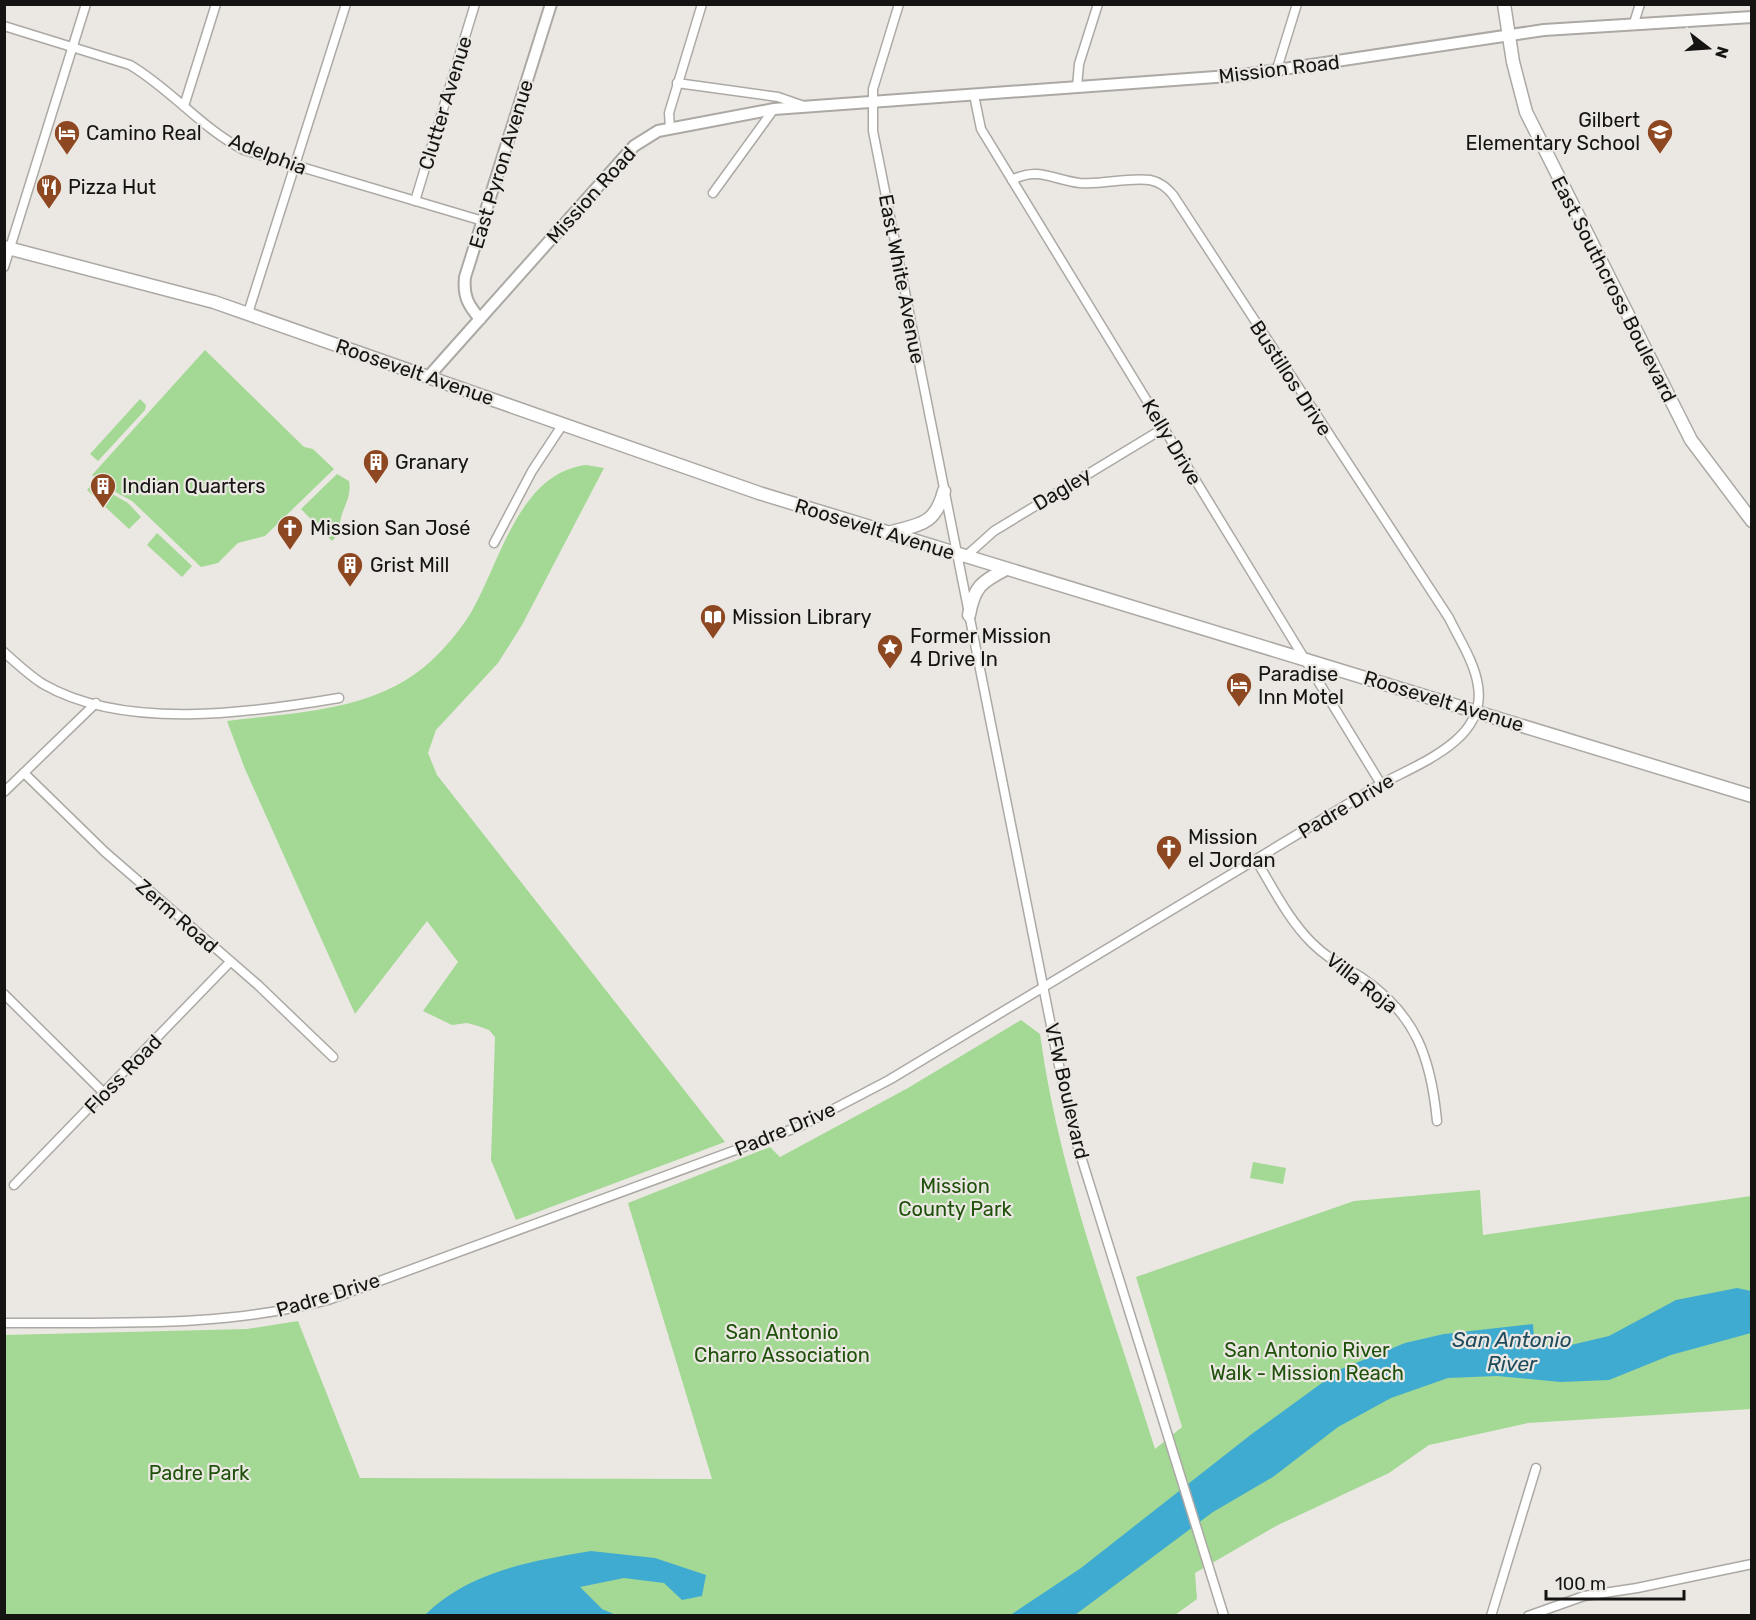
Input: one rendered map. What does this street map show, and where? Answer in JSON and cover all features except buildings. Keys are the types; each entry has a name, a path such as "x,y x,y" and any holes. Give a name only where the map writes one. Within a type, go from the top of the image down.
{"main road":[{"name":"East Southcross Boulevard","path":"1504,4 1526,112 1691,440 1752,521"},
{"name":"Roosevelt Avenue","path":"7,248 174,290 248,313 750,490 1752,796"},
{"path":"888,533 929,520 940,506 944,491"},
{"path":"969,615 975,591 989,578 1006,569"}],"street":[{"path":"4,267 7,248 86,4"},
{"path":"184,106 216,4"},
{"path":"248,313 346,4"},
{"name":"Clutter Avenue","path":"415,201 475,4"},
{"name":"East Pyron Avenue","path":"480,319 467,304 464,292 465,277 551,4"},
{"path":"670,128 669,113 702,4"},
{"name":"East White Avenue","path":"899,4 873,89 873,130 944,491 961,556"},
{"path":"1077,87 1079,64 1098,4"},
{"path":"1276,72 1297,4"},
{"path":"1634,23 1640,4"},
{"name":"Mission Road","path":"429,376 634,146 648,136 670,128 774,109 1276,72 1509,35 1634,23 1752,17"},
{"name":"Adelphia","path":"4,26 130,65 230,143 296,166 483,221"},
{"name":"Mission Road","path":"677,83 778,97 805,106"},
{"name":"Kelly Drive","path":"974,95 981,129 1381,784"},
{"path":"713,193 774,109"},
{"name":"Bustillos Drive","path":"1012,180 1024,174 1035,173 1079,183 1148,180 1166,187 1449,618 1478,684 1477,711"},
{"path":"494,543 532,471 563,424"},
{"name":"Dagley","path":"961,556 994,531 1164,428"},
{"name":"VFW Boulevard","path":"961,556 969,615 1072,1126 1224,1616"},
{"path":"4,652 44,684 96,703 190,715 229,713 339,698"},
{"path":"4,792 96,703"},
{"name":"Padre Drive","path":"4,1323 209,1320 282,1312 328,1299 801,1126 889,1080 1381,784 1452,744 1470,725 1477,711"},
{"name":"Zerm Road","path":"24,773 105,852 333,1057"},
{"name":"Villa Roja","path":"1256,860 1302,933 1333,963 1380,992 1404,1017 1431,1071 1437,1121"},
{"name":"Floss Road","path":"15,1185 230,962"},
{"path":"4,994 104,1093"},
{"path":"1491,1616 1536,1468"},
{"path":"1528,1616 1584,1596 1637,1588 1752,1564"}],"green space":[{"path":"205,350 304,447 313,449 334,469 265,536 238,543 218,563 201,567 132,501 108,488 92,475"},
{"path":"140,399 146,405 145,410 98,461 90,454"},
{"path":"586,465 604,468 522,625 498,663 436,730 428,753 437,775 725,1142 516,1220 491,1160 495,1037 489,1030 478,1026 467,1023 452,1025 423,1011 458,962 427,921 355,1014 245,769 227,721 298,713 346,704 391,688 421,670 438,654 468,618 515,521 529,501 544,484 563,471"},
{"path":"337,474 349,481 350,488 341,519 340,532 332,541 301,509"},
{"path":"93,483 128,503 141,517 129,529 87,490"},
{"path":"157,533 192,566 182,577 147,545"},
{"path":"1021,1020 1040,1034 1060,1140 1074,1192 1155,1449 1182,1427 1136,1277 1354,1201 1480,1190 1483,1235 1751,1196 1751,1409 1528,1423 1429,1445 1389,1473 1276,1526 1195,1573 1197,1599 1175,1615 5,1615 4,1335 247,1329 298,1321 360,1478 712,1479 628,1203 770,1147 780,1157 908,1088"},
{"path":"1253,1162 1286,1168 1283,1184 1250,1178"}],"water":[{"name":"San Antonio River","path":"1737,1288 1751,1291 1751,1333 1671,1355 1609,1380 1561,1382 1497,1376 1448,1378 1391,1398 1338,1427 1273,1477 1213,1512 1075,1615 1009,1616 1081,1568 1253,1433 1341,1369 1405,1343 1444,1334 1533,1324 1534,1339 1554,1349 1609,1336 1676,1300"},
{"path":"591,1551 655,1558 706,1575 702,1596 682,1600 664,1583 624,1578 580,1587 602,1609 616,1615 425,1615 442,1600 481,1578 524,1564"}],"place":[{"name":"Gilbert Elementary School","path":"1660,155"},
{"name":"Camino Real","path":"67,156"},
{"name":"Pizza Hut","path":"49,210"},
{"name":"Granary","path":"376,485"},
{"name":"Indian Quarters","path":"103,509"},
{"name":"Mission San José","path":"290,551"},
{"name":"Grist Mill","path":"350,588"},
{"name":"Mission Library","path":"713,640"},
{"name":"Former Mission 4 Drive In","path":"890,670"},
{"name":"Paradise Inn Motel","path":"1239,708"},
{"name":"Mission el Jordan","path":"1169,871"}],"park label":[{"name":"Mission County Park","path":"955,1198"},
{"name":"San Antonio Charro Association","path":"782,1344"},
{"name":"San Antonio River Walk - Mission Reach","path":"1307,1362"},
{"name":"Padre Park","path":"199,1473"}]}
